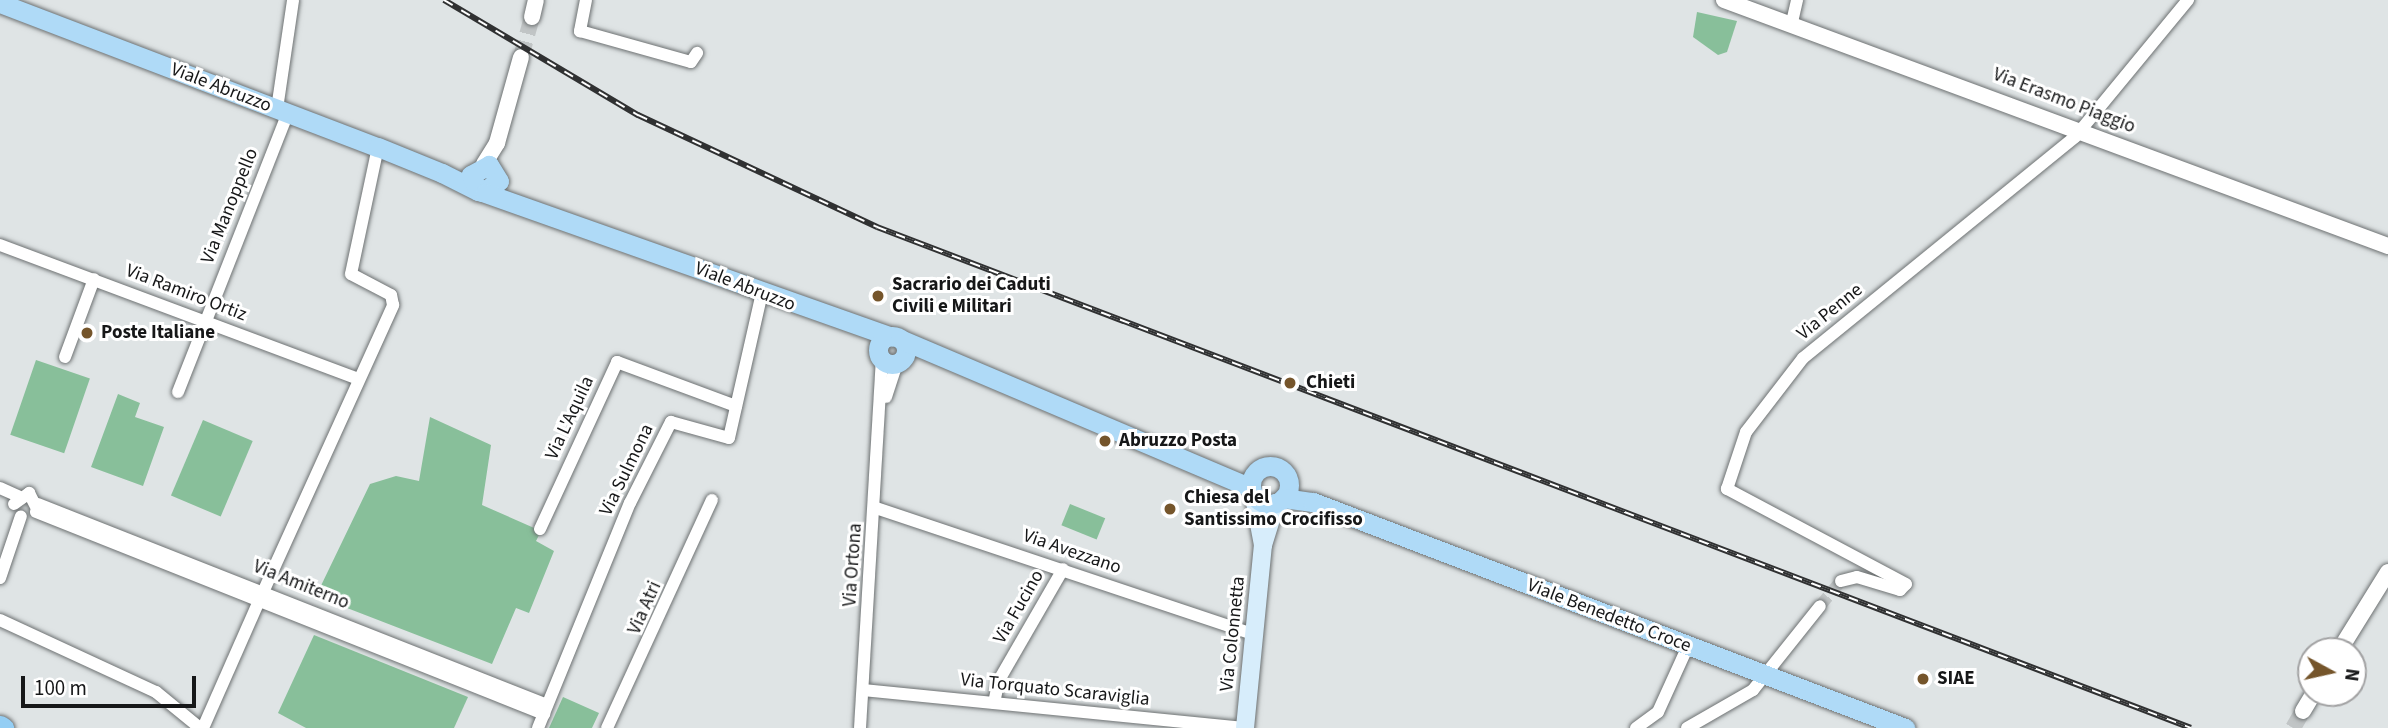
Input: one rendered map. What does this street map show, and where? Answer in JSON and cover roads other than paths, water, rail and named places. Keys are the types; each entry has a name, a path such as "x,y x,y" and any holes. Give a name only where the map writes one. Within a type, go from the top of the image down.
{"main road":[{"name":"Viale Abruzzo","path":"0,4 442,173 486,178 517,200 855,329 892,350 931,357 1255,482"},
{"path":"1255,482 1276,468 1284,491 1263,545"},
{"path":"1255,482 1284,491"},
{"path":"1255,482 1263,545"},
{"name":"Viale Benedetto Croce","path":"1284,491 1905,728"},
{"name":"Via Colonnetta","path":"1244,728 1263,545"}],"street":[{"name":"Via Manoppello","path":"178,392 283,111 293,0"},
{"path":"531,17 536,0"},
{"path":"586,0 579,31 691,62 697,53"},
{"name":"Via Erasmo Piaggio","path":"1724,0 1792,22 2081,129 2388,246"},
{"path":"1792,22 1797,0"},
{"name":"Via Penne","path":"1841,581 1857,577 1900,590 1906,584 1727,489 1728,472 1775,387 1803,358 1954,242 2081,129 2188,0"},
{"path":"486,178 521,57"},
{"path":"0,620 156,692 202,728 393,304 391,295 351,274 378,147"},
{"name":"Via Ramiro Ortiz","path":"0,245 359,379"},
{"path":"65,357 94,279"},
{"name":"Via Sulmona","path":"538,728 671,422 729,438 762,293"},
{"name":"Via Ortona","path":"860,728 883,404 892,350"},
{"name":"Via L'Aquila","path":"540,529 617,362 736,406"},
{"path":"0,488 16,500 21,516 0,579"},
{"name":"Via Amiterno","path":"16,500 32,494 37,508 262,595 545,710"},
{"path":"0,499 16,500"},
{"name":"Via Atri","path":"607,728 712,500"},
{"path":"21,516 37,508"},
{"name":"Via Avezzano","path":"876,508 1255,635"},
{"name":"Via Fucino","path":"994,703 999,680 1063,569"},
{"path":"2348,637 2388,572"},
{"path":"1688,728 1746,696 1820,606"},
{"path":"1636,728 1658,712 1688,646"},
{"name":"Via Torquato Scaraviglia","path":"863,690 1244,728"},
{"path":"2303,711 2305,707"}],"tunnel":[{"path":"521,57 532,17"},
{"path":"1820,606 1841,581"},
{"path":"2293,728 2303,711"}],"railway":[{"path":"444,0 638,115 877,227 2191,728"}],"place":[{"name":"Sacrario dei Caduti Civili e Militari","path":"878,296"},
{"name":"Poste Italiane","path":"87,333"},
{"name":"Chieti","path":"1290,383"},
{"name":"Abruzzo Posta","path":"1105,441"},
{"name":"Chiesa del Santissimo Crocifisso","path":"1170,509"},
{"name":"SIAE","path":"1923,679"}]}
